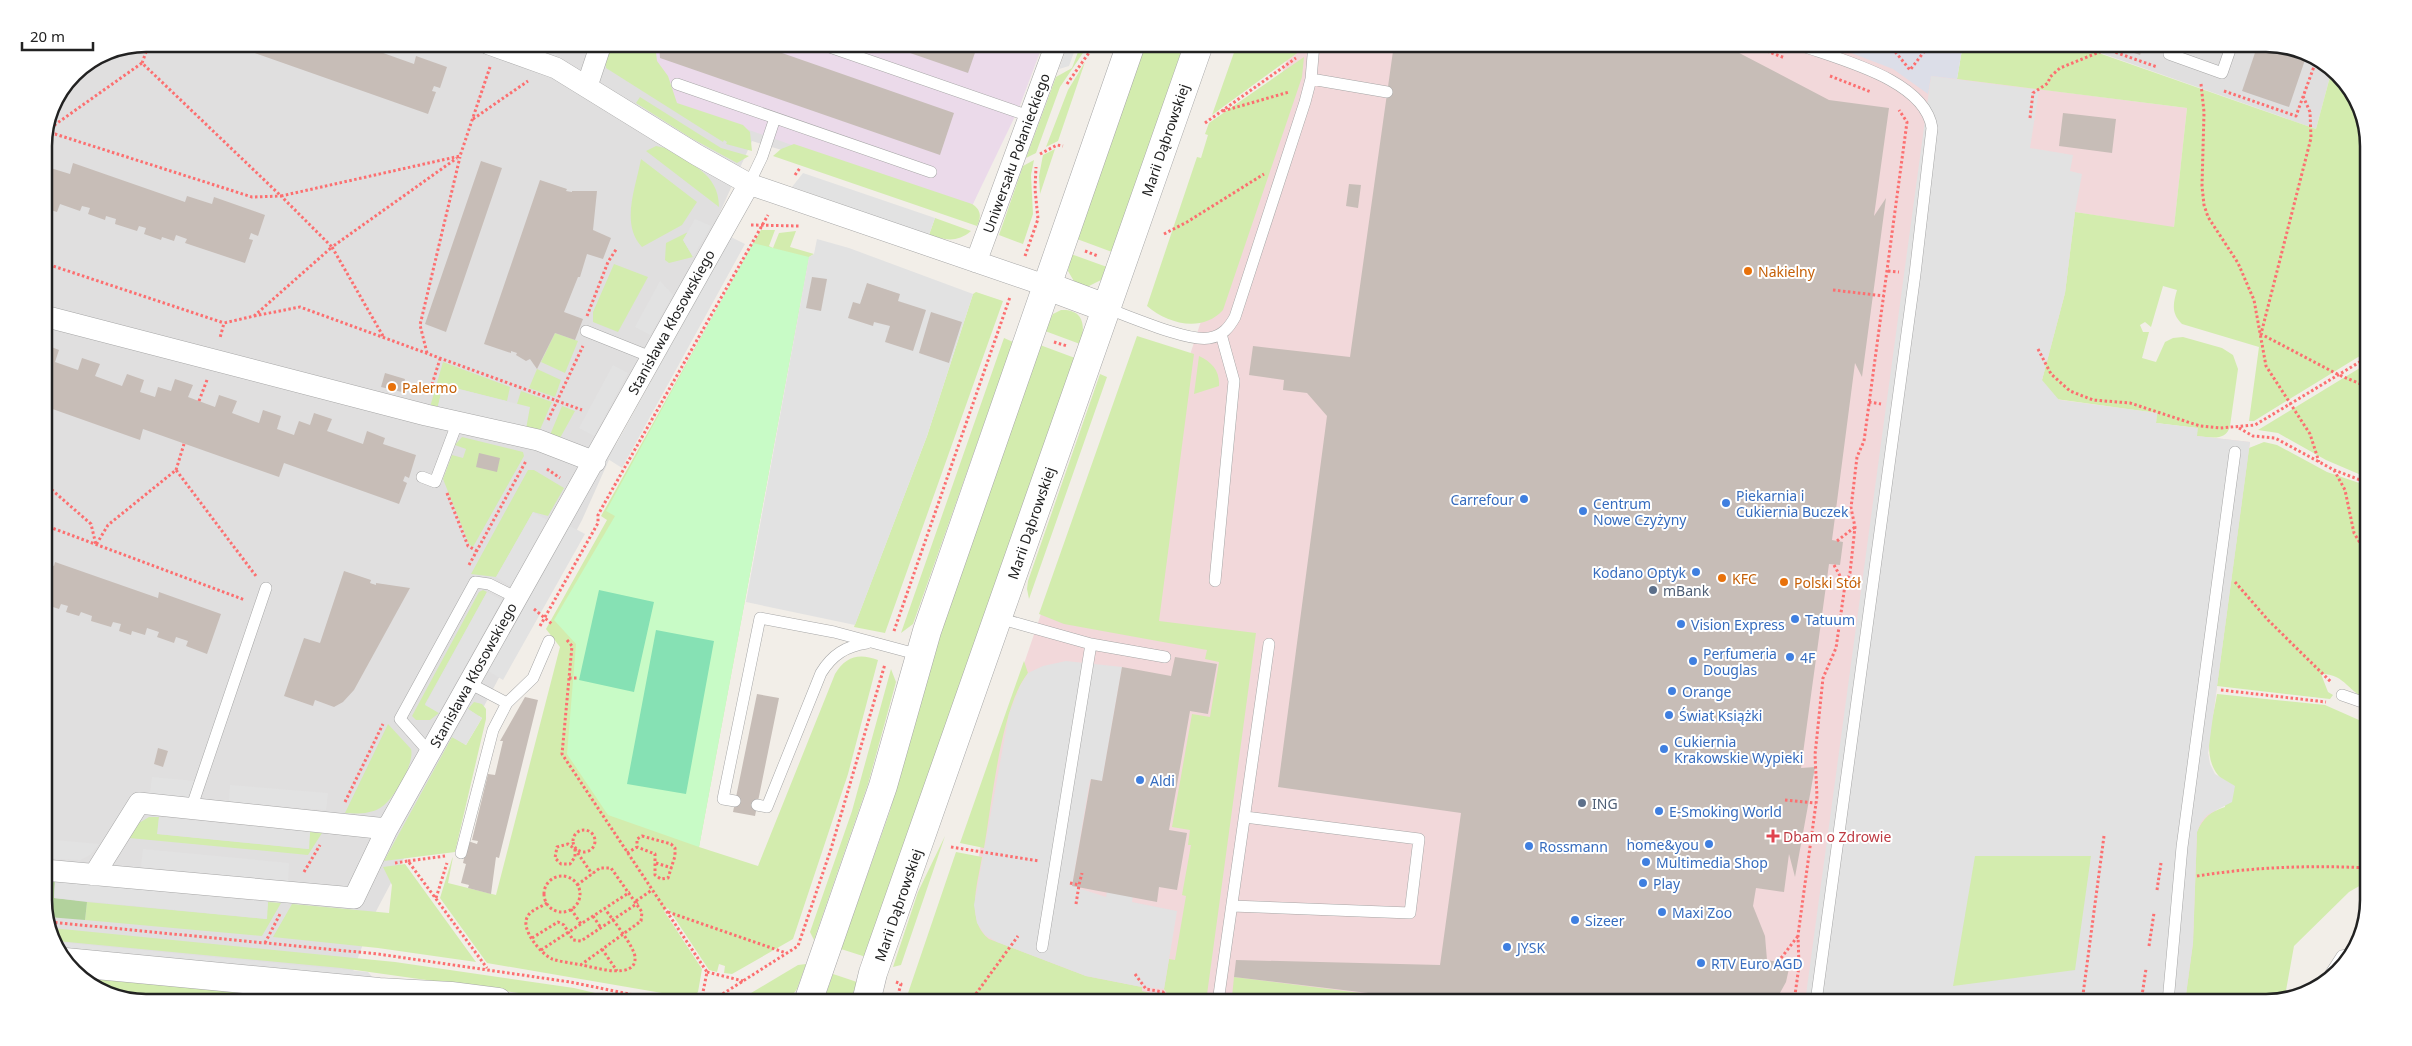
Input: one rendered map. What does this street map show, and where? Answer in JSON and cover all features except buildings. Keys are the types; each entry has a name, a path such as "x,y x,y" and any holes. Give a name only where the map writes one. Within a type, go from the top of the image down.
{"street":[{"path":"587,86 598,53"},
{"name":"Uniwersału Połanieckiego","path":"976,262 1053,53"},
{"path":"811,994 883,786 920,655 1127,53"},
{"name":"Marii Dąbrowskiej","path":"868,994 877,964 1196,53"},
{"path":"490,54 556,68 697,155 749,184 1106,308"},
{"name":"Stanisława Kłosowskiego","path":"53,871 354,898 387,829 749,184"},
{"path":"53,318 426,415 538,440 594,462"},
{"path":"94,875 139,804 387,829"},
{"path":"78,963 415,994"}],"lane":[{"path":"1106,308 1195,338 1208,338 1221,334 1230,326 1235,317 1286,161 1310,82 1313,52"},
{"path":"1817,994 1915,274 1932,128 1929,115 1924,106 1901,86 1819,52"},
{"path":"2170,52 2169,54 2222,74 2229,52"},
{"path":"846,53 1029,116"},
{"path":"1310,82 1387,92"},
{"path":"676,84 932,172"},
{"path":"749,184 762,156 775,118"},
{"path":"586,331 651,357"},
{"path":"1215,581 1234,381 1221,334"},
{"path":"422,477 435,482 458,422"},
{"path":"2169,994 2180,879 2235,452"},
{"path":"430,753 400,719 475,582 489,584 517,598"},
{"path":"191,809 266,588"},
{"path":"735,801 723,799 760,618 834,632 920,655"},
{"path":"998,618 1091,644 1165,657"},
{"path":"461,853 493,730 507,703 533,678 549,641"},
{"path":"757,805 767,807 820,672 844,648 868,642"},
{"path":"1042,947 1091,644"},
{"path":"1219,994 1269,644"},
{"path":"469,683 507,703"},
{"path":"2342,696 2360,701"},
{"path":"1232,906 1410,913 1419,839 1245,816"}],"path":[{"path":"1205,123 1303,52"},
{"path":"1896,52 1910,70 1924,52"},
{"path":"2030,118 2033,93 2048,83 2050,77 2060,68 2100,52"},
{"path":"55,124 142,63 146,53"},
{"path":"1064,89 1089,53"},
{"path":"427,353 420,325 460,156 473,119 490,54"},
{"path":"142,63 332,247 384,337"},
{"path":"473,119 531,78"},
{"path":"1220,112 1310,82"},
{"path":"2201,82 2204,112 2202,186 2204,205 2208,217 2245,277 2254,300 2266,366 2310,434 2319,462"},
{"path":"2261,334 2310,138 2310,112 2303,96"},
{"path":"1795,994 1799,966 1798,935 1816,803 1815,755 1823,678 1836,648 1845,585 1850,573 1855,527 1851,508 1857,457 1864,441 1907,122 1898,108"},
{"path":"53,134 252,197 280,196 460,156"},
{"path":"1044,152 1057,145 1063,146"},
{"path":"1022,264 1038,219 1036,176 1041,148"},
{"path":"254,316 332,247 460,156"},
{"path":"1164,234 1187,222 1286,161"},
{"path":"536,633 598,524 598,515 604,504 760,225 770,212"},
{"path":"745,224 804,226"},
{"path":"1082,250 1100,257"},
{"path":"53,266 224,323 300,307 582,410"},
{"path":"894,634 1012,290"},
{"path":"1833,290 1884,296"},
{"path":"199,401 214,360 224,323"},
{"path":"2261,334 2339,375 2359,383"},
{"path":"1050,340 1068,347"},
{"path":"2038,349 2051,374 2070,391 2093,400 2130,403 2200,426 2238,428 2255,425 2359,362"},
{"path":"426,415 426,406 440,359"},
{"path":"2238,428 2253,436 2275,438 2334,470 2359,480"},
{"path":"96,545 108,525 176,470 184,444"},
{"path":"176,470 266,588"},
{"path":"2334,470 2345,490 2354,533 2360,542"},
{"path":"53,491 91,524 96,545"},
{"path":"1837,541 1855,527"},
{"path":"53,528 260,605"},
{"path":"468,546 477,551"},
{"path":"1834,565 1845,585"},
{"path":"2220,565 2268,620 2322,671 2342,696"},
{"path":"517,598 546,617 559,631"},
{"path":"566,638 572,646 562,754 707,972 743,981"},
{"path":"723,994 798,946 854,772 885,663"},
{"path":"569,678 577,678"},
{"path":"2217,690 2328,702"},
{"path":"1785,800 1816,803"},
{"path":"576,848 574,839 576,834 581,831 590,832 594,838 593,846 586,851 576,848 568,844 562,844 555,849 555,858 561,864 570,864 575,857 576,848"},
{"path":"627,853 637,847 653,852 656,856 654,873 661,879 669,876 676,851 671,844 642,836 636,841 637,847"},
{"path":"2083,994 2104,836"},
{"path":"302,875 323,840"},
{"path":"951,846 1072,866 1069,883 1079,884"},
{"path":"576,848 592,874"},
{"path":"392,863 450,855 436,898"},
{"path":"2157,890 2162,856"},
{"path":"408,861 487,968"},
{"path":"656,863 672,868"},
{"path":"2180,879 2254,868 2322,866 2360,868"},
{"path":"577,884 603,867 611,868 630,892 642,912 641,921 581,964"},
{"path":"1076,904 1082,873"},
{"path":"568,877 577,884 578,900 571,909 566,911 555,910 547,904 545,887 552,879 568,877"},
{"path":"532,938 556,922 561,922 573,940 581,941 652,890"},
{"path":"541,950 630,892"},
{"path":"547,904 527,917 525,925 541,950 552,958 618,972 632,966 635,958 605,909"},
{"path":"571,909 581,924"},
{"path":"265,943 282,911"},
{"path":"667,912 786,953"},
{"path":"2149,946 2154,913"},
{"path":"593,916 601,928"},
{"path":"55,923 378,954 487,968 625,994"},
{"path":"1778,962 1798,935"},
{"path":"976,994 1018,936"},
{"path":"602,949 618,972"},
{"path":"2142,994 2146,969"},
{"path":"703,994 707,972"},
{"path":"1135,974 1146,988 1164,994"},
{"path":"898,994 901,984"}],"shaded area":[{"path":"1289,52 1863,52 1921,74 2187,108 2174,228 2075,212 2065,293 2042,380 2059,400 2157,413 2156,423 2197,436 2250,442 2208,753 2216,810 2186,994 1144,994 1087,982 985,942 966,924 1004,722 1042,611 1186,367"},
{"path":"1849,52 1962,52 1957,79 1931,76 1928,94 1893,69"},
{"path":"2098,52 2265,52 2290,56 2312,65 2330,78 2316,129"},
{"path":"140,53 1039,53 971,208 752,141 582,520 372,919 345,994 147,994 128,992 116,989 89,974 68,952 57,930 53,906 53,134 62,105 72,89 94,68 128,54"},
{"path":"547,53 557,53 556,56"},
{"path":"647,53 1040,53 1019,108 971,208 675,104"},
{"path":"1065,53 1074,53 1069,66 1059,69"},
{"path":"1931,76 2039,90 2030,148 2073,155 2070,171 2082,174 2075,212 2065,293 2042,380 2059,400 2157,413 2156,423 2198,428 2197,436 2250,442 2208,753 2210,764 2215,774 2235,786 2232,802 2207,815 2201,822 2197,832 2193,943 2186,994 1806,994","holes":["1975,856 2091,856 2075,970 1953,986"]},
{"path":"803,173 935,218 929,235 792,187"},
{"path":"695,219 711,226 693,257 683,240"},
{"path":"731,237 745,244 622,468 608,459"},
{"path":"817,239 849,248 973,294 927,436 855,625 746,602 809,257 814,254"},
{"path":"660,281 673,295 650,335 635,327"},
{"path":"613,365 628,373 594,436 579,428"},
{"path":"443,385 530,407 526,429 434,409 438,406"},
{"path":"533,512 547,520 511,586 496,577"},
{"path":"570,526 585,534 503,680 488,671"},
{"path":"487,592 502,600 439,713 425,705"},
{"path":"1066,661 1122,667 1102,781 1090,780 1072,886 1106,897 1109,882 1134,886 1132,902 1177,911 1164,989 1142,987 1086,976 997,942 985,935 977,923 974,905 1009,714 1020,686 1028,673 1043,666"},
{"path":"468,709 482,718 466,745 452,737"},
{"path":"152,777 195,781 188,798 150,794"},
{"path":"230,785 328,793 326,810 229,802"},
{"path":"159,817 310,832 309,849 157,834"},
{"path":"53,840 99,844 90,855 80,860 53,858"},
{"path":"143,849 289,863 288,881 141,867"},
{"path":"55,881 268,902 267,919 54,898"},
{"path":"63,943 368,972 380,986 72,957"}],"green space":[{"path":"1234,52 1298,52 1212,115"},
{"path":"1962,52 2096,52 2316,129 2330,78 2344,94 2355,116 2358,128 2359,356 2254,421 2249,421 2259,347 2182,324 2176,316 2174,308 2177,290 2163,286 2151,327 2145,322 2140,325 2143,332 2149,332 2142,358 2156,362 2165,342 2173,338 2183,337 2222,348 2233,355 2238,369 2230,426 2228,431 2221,436 2197,436 2197,428 2156,423 2157,413 1917,380 2042,380 2065,293 2075,212 2174,227 2187,108 1957,79"},
{"path":"608,53 656,53 657,61 668,76 677,103 743,125 750,132 752,151 726,144 727,142 724,140 723,142 606,68 605,60"},
{"path":"1078,53 1083,53 1060,87 1036,153 1026,158 1056,77 1072,68"},
{"path":"1142,53 1181,53 1112,252 1077,239"},
{"path":"1304,57 1302,77 1223,310 1205,322 1195,324 1175,321 1155,312 1147,306 1197,157 1201,158 1208,135 1205,134 1209,123"},
{"path":"1085,62 1058,141 1046,147 1068,90"},
{"path":"640,97 721,148 749,156 737,163 691,138 636,103"},
{"path":"794,144 972,204 979,211 980,217 977,226 773,156 781,149"},
{"path":"656,146 665,148 684,159 709,178 718,195 719,207 646,151"},
{"path":"1055,149 1040,194 1039,176 1043,155"},
{"path":"641,159 697,202 682,225 642,247 635,238 631,216 633,193"},
{"path":"1034,160 1031,175 1033,214 1023,244 999,235 1023,166"},
{"path":"935,218 971,231 956,239 929,235"},
{"path":"761,230 775,230 769,246 773,248 779,233 796,231 790,247 814,254 809,257 699,847 758,866 835,674 844,663 854,658 865,657 878,660 848,774 793,939 732,974 724,973 725,966 719,964 717,972 709,970 668,908 664,911 702,969 698,992 696,994 668,994 487,963 440,898 453,857 448,883 496,895 560,647 546,629 607,520 601,516"},
{"path":"688,232 683,240 693,257 669,263 665,260 666,243"},
{"path":"753,243 809,257 699,847 608,815 567,754 576,644 554,620 615,516 606,511"},
{"path":"1071,254 1107,267 1101,280 1087,287 1075,283 1068,271"},
{"path":"614,264 648,277 618,332 593,322 593,312"},
{"path":"976,292 1003,301 885,633 854,627 927,436 973,294"},
{"path":"1061,310 1075,312 1079,316 1083,325 1080,344 1045,331 1053,314"},
{"path":"555,333 578,341 565,373 541,362"},
{"path":"1137,336 1194,354 1159,621 1256,633 1207,994 1167,994 1164,989 1169,959 1175,960 1186,896 1182,895 1191,845 1188,845 1190,830 1172,827 1192,714 1210,717 1219,662 1205,659 1207,650 1064,624 1039,614"},
{"path":"1004,338 1013,342 913,624 901,633"},
{"path":"1040,345 1075,358 866,957 841,949 890,811 924,684 944,621"},
{"path":"1199,356 1208,361 1217,371 1219,386 1194,394"},
{"path":"443,362 510,387 507,401 443,385 438,406 434,409 430,407"},
{"path":"2359,368 2359,474 2326,460 2278,433 2258,430"},
{"path":"537,369 561,380 555,397 529,388"},
{"path":"1100,374 1107,377 1029,599 1028,581"},
{"path":"521,391 552,402 539,432 526,429 517,404"},
{"path":"562,406 575,411 560,438 550,435"},
{"path":"462,437 523,452 524,456 473,547 469,544 443,479 452,455 463,458 466,449 455,445"},
{"path":"2264,442 2277,445 2327,472 2359,483 2360,695 2336,677 2321,674 2328,692 2333,695 2330,699 2217,686 2249,448"},
{"path":"528,470 534,470 564,488 548,516 533,512 496,577 471,574"},
{"path":"483,590 487,592 425,704 439,713 430,720 416,720 412,716 479,592"},
{"path":"599,590 654,602 634,692 579,680"},
{"path":"656,630 714,641 686,794 627,784"},
{"path":"1024,661 1028,673 1019,688 1004,731 984,848 960,843"},
{"path":"891,669 896,682 868,784 814,940 810,932 852,811"},
{"path":"2217,694 2325,705 2360,720 2360,886 2349,892 2294,946 2286,992 2265,994 2186,994 2193,943 2197,832 2208,816 2225,807 2224,781 2216,772 2209,752"},
{"path":"474,702 482,704 486,709 486,719 455,852 384,861 452,737 466,745 482,718 468,709"},
{"path":"388,724 411,749 410,764 402,781 391,798 380,808 363,813 345,813"},
{"path":"149,817 159,817 158,834 308,849 310,832 322,833 308,855 129,838 139,823"},
{"path":"945,836 901,965 893,967 918,892"},
{"path":"1963,845 2091,856 2083,977 1949,993"},
{"path":"956,852 982,857 976,889 975,912 977,922 989,939 1086,976 1142,987 1142,991 1154,994 908,994"},
{"path":"405,864 476,962 378,948 273,937 292,904 389,913 392,885 383,867"},
{"path":"53,881 55,881 54,898 87,902 85,920 54,917"},
{"path":"87,902 266,919 268,902 281,903 262,936 85,920"},
{"path":"57,928 395,962 574,988 599,994 525,994 341,968 62,942"},
{"path":"806,964 797,989 793,994 749,994 798,965"},
{"path":"86,971 321,994 134,993 116,989"},
{"path":"833,974 857,982 853,994 826,994"},
{"path":"1234,977 1368,994 1232,994"}],"place":[{"name":"Nakielny","path":"1748,271"},
{"name":"Palermo","path":"392,387"},
{"name":"Carrefour","path":"1524,499"},
{"name":"Piekarnia i Cukiernia Buczek","path":"1726,503"},
{"name":"Centrum Nowe Czyżyny","path":"1583,511"},
{"name":"Kodano Optyk","path":"1696,572"},
{"name":"KFC","path":"1722,578"},
{"name":"Polski Stół","path":"1784,582"},
{"name":"mBank","path":"1653,590"},
{"name":"Tatuum","path":"1795,619"},
{"name":"Vision Express","path":"1681,624"},
{"name":"4F","path":"1790,657"},
{"name":"Perfumeria Douglas","path":"1693,661"},
{"name":"Orange","path":"1672,691"},
{"name":"Świat Książki","path":"1669,715"},
{"name":"Cukiernia Krakowskie Wypieki","path":"1664,749"},
{"name":"Aldi","path":"1140,780"},
{"name":"ING","path":"1582,803"},
{"name":"E-Smoking World","path":"1659,811"},
{"name":"Dbam o Zdrowie","path":"1773,836"},
{"name":"home&you","path":"1709,844"},
{"name":"Rossmann","path":"1529,846"},
{"name":"Multimedia Shop","path":"1646,862"},
{"name":"Play","path":"1643,883"},
{"name":"Maxi Zoo","path":"1662,912"},
{"name":"Sizeer","path":"1575,920"},
{"name":"JYSK","path":"1507,947"},
{"name":"RTV Euro AGD","path":"1701,963"}]}
